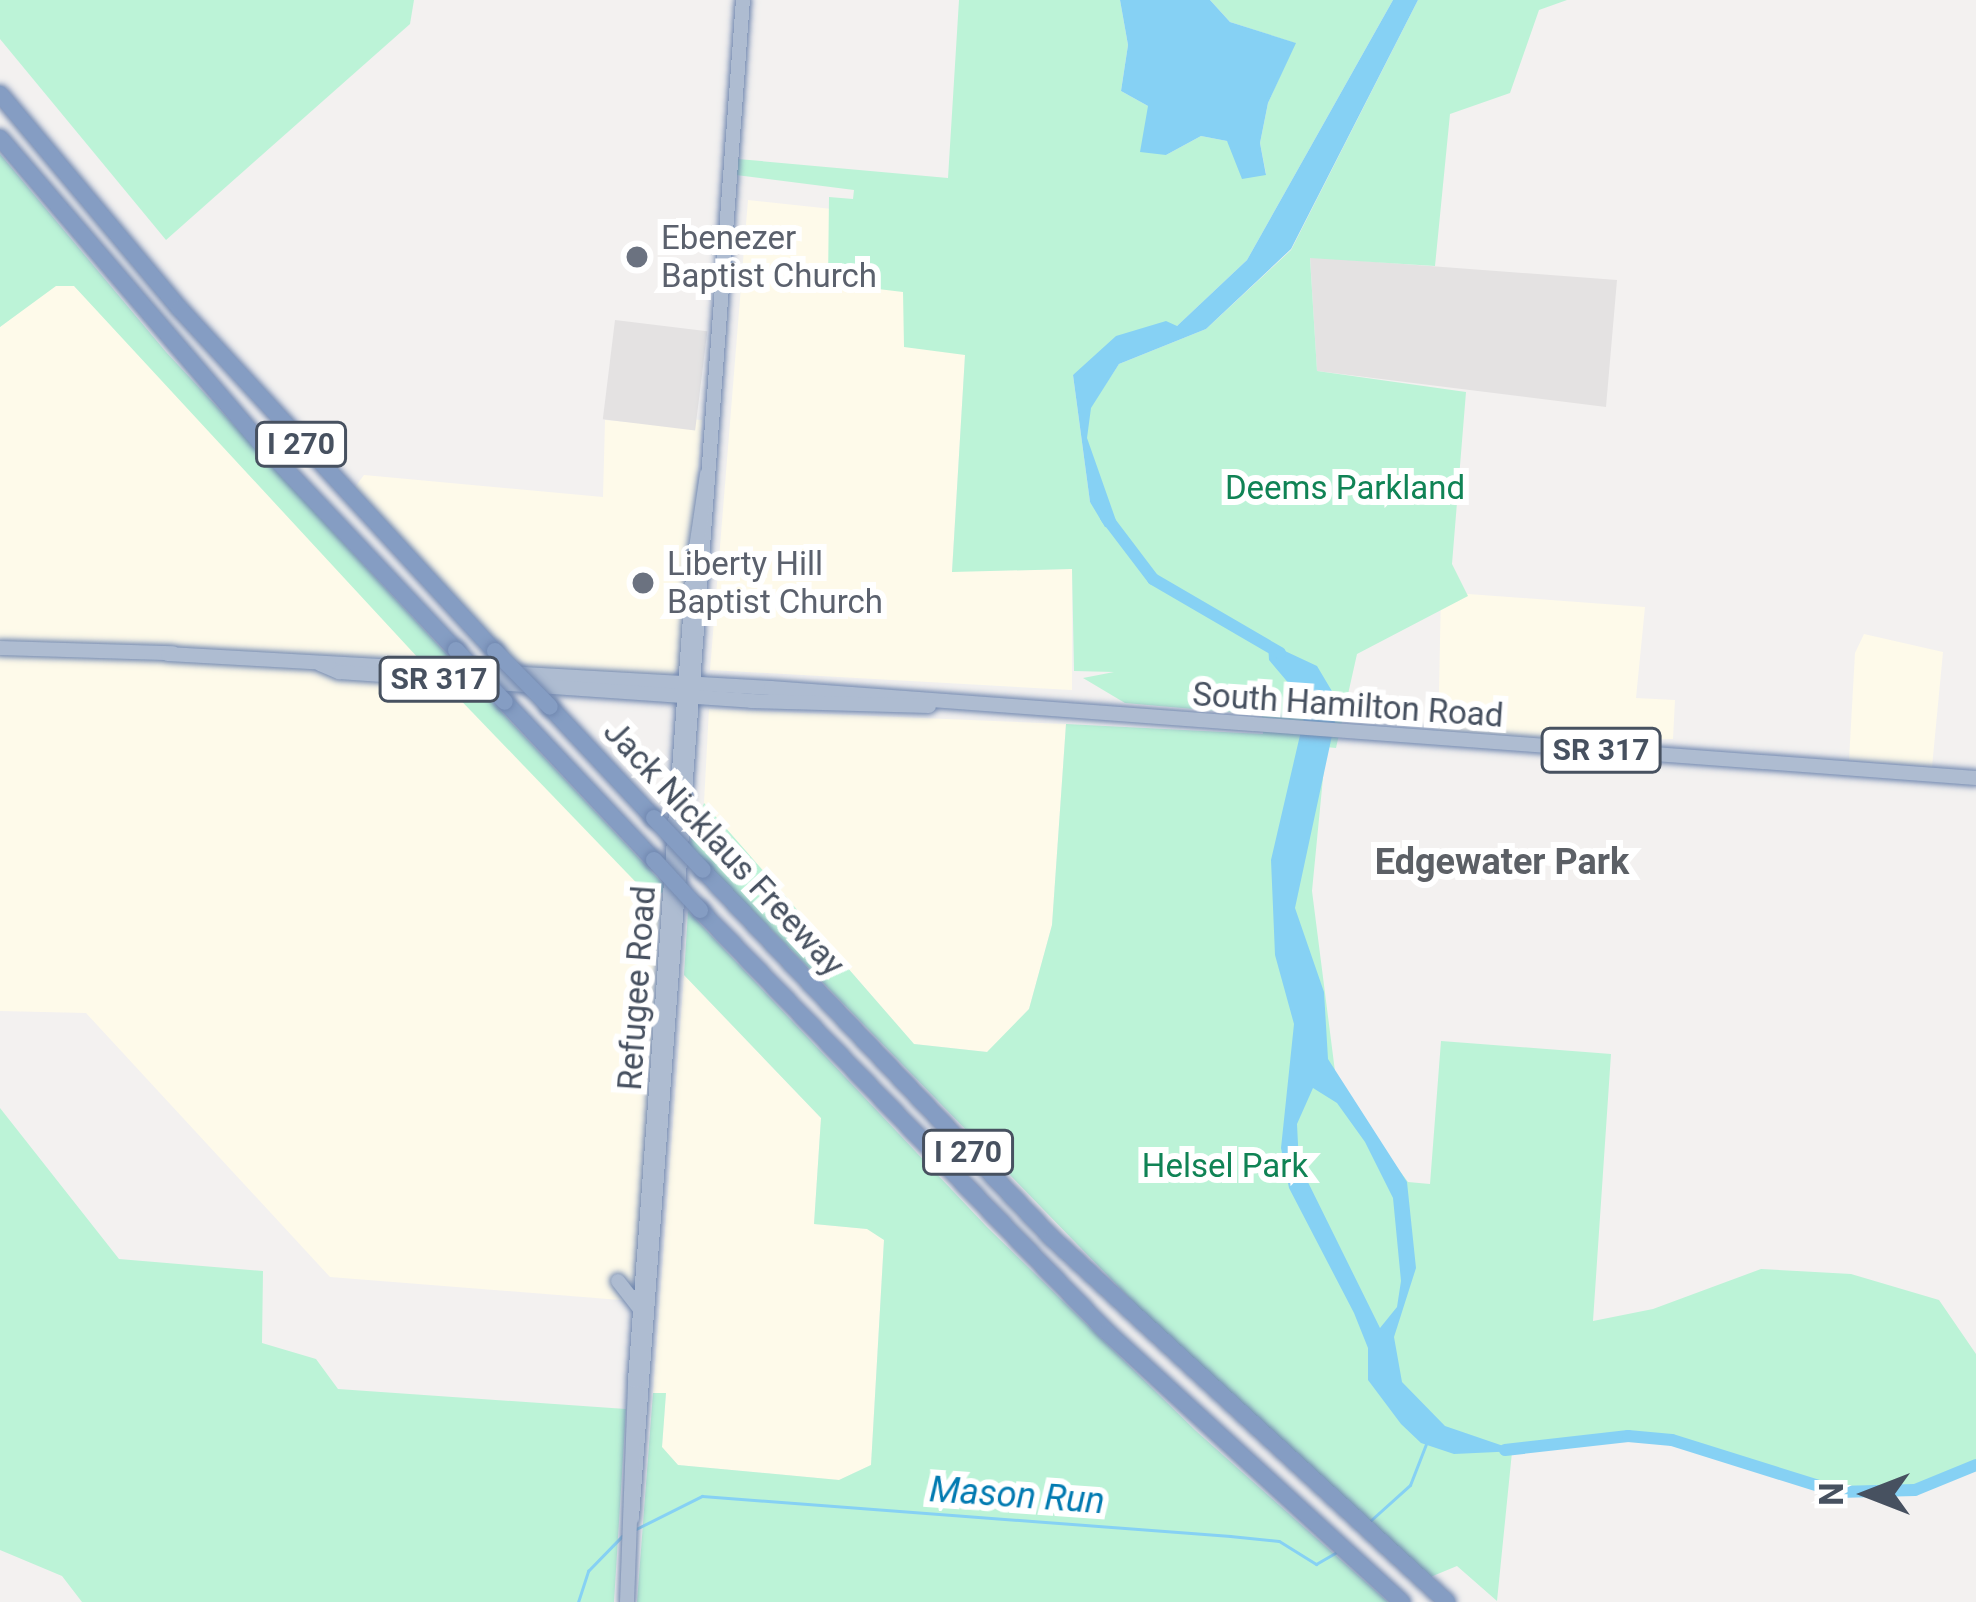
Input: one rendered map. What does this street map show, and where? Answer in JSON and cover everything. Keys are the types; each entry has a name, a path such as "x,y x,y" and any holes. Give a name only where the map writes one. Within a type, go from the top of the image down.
{"highway":[{"name":"Jack Nicklaus Freeway","path":"0,94 180,309 495,651 1052,1238 1447,1602"},
{"name":"Jack Nicklaus Freeway","path":"0,138 258,440 1025,1251 1402,1602"}],"main road":[{"name":"Refugee Road","path":"632,1526 640,1310 743,0"},
{"name":"South Hamilton Road","path":"0,636 19,644"},
{"name":"South Hamilton Road","path":"0,648 19,644 1976,778"},
{"name":"Refugee Road","path":"627,1602 691,690"},
{"path":"618,1281 640,1310"}],"shaded area":[{"path":"748,200 832,209 965,355 952,571 1072,569 1072,690 710,670"},
{"path":"1310,257 1617,280 1606,407 1317,371"},
{"path":"56,285 74,286 654,899 667,888 633,1301 330,1277 86,1013 0,1011 0,327"},
{"path":"615,320 707,331 695,431 603,419"},
{"path":"640,415 702,420 682,665 670,677 523,669 353,490 364,475 603,497 605,420 638,423"},
{"path":"1441,592 1645,607 1636,698 1675,700 1673,739 1632,740 1630,752 1438,738"},
{"path":"1864,634 1943,652 1932,767 1849,760 1855,653"},
{"path":"709,709 1066,724 1052,925 1029,1009 988,1052 914,1044 704,803"},
{"path":"684,975 821,1118 814,1224 868,1229 884,1239 871,1465 839,1480 678,1465 662,1447 666,1393 653,1393"}],"green space":[{"path":"0,0 414,0 410,24 166,240 0,39"},
{"path":"959,0 1120,0 1128,45 1121,91 1148,106 1166,155 1201,136 1227,141 1266,174 1260,143 1268,103 1295,43 1230,22 1210,0 1393,0 1247,260 1176,327 1073,375 1090,502 1118,529 1084,439 1090,408 1119,364 1206,329 1291,250 1418,0 1567,0 1539,10 1510,93 1450,114 1435,266 1310,258 1317,371 1466,392 1452,564 1468,596 1357,654 1336,748 1326,747 1312,891 1337,1087 1408,1182 1430,1184 1441,1041 1611,1054 1593,1321 1653,1309 1761,1269 1851,1274 1939,1300 1976,1354 1976,1465 1915,1490 1838,1492 1672,1440 1628,1436 1512,1452 1497,1601 1457,1566 1428,1578 1181,1351 689,845 704,803 914,1044 987,1052 1029,1009 1052,925 1066,724 1263,734 1262,715 1125,703 1083,678 1114,672 1074,671 1072,569 952,572 965,355 904,347 903,292 828,283 829,197 853,199 854,190 736,175 738,159 948,178"},
{"path":"0,154 166,352 454,662 420,660 74,286 56,286 0,327"},
{"path":"447,686 478,687 667,888 653,900"},
{"path":"688,911 987,1227 1196,1431 1388,1602 637,1602 653,1393 666,1393 662,1447 678,1465 839,1480 871,1465 884,1240 867,1229 814,1224 821,1118 684,975"},
{"path":"0,1108 119,1259 263,1271 262,1343 316,1359 338,1389 626,1409 614,1602 82,1602 62,1576 0,1550"}],"water":[{"path":"1120,0 1210,0 1230,22 1296,43 1268,103 1260,143 1266,175 1242,179 1227,141 1201,136 1166,155 1140,152 1148,106 1121,91 1128,45"},
{"path":"1393,0 1418,0 1291,249 1206,329 1119,364 1091,408 1087,438 1119,529 1105,527 1090,502 1073,375 1116,336 1166,321 1177,326 1247,260"},
{"path":"1268,643 1317,666 1339,703 1295,908 1324,992 1328,1059 1407,1182 1416,1268 1394,1337 1402,1382 1445,1426 1518,1451 1454,1454 1421,1443 1401,1424 1368,1380 1368,1348 1354,1313 1289,1188 1281,1148 1294,1024 1275,955 1271,860 1307,705 1269,660","holes":["1313,1088 1337,1103 1365,1142 1393,1198 1401,1281 1397,1307 1380,1328 1299,1164 1297,1124"]}],"waterway":[{"path":"1106,517 1153,579 1280,653"},
{"path":"1505,1450 1628,1436 1672,1440 1838,1492 1915,1490 1976,1465"},
{"name":"Mason Run","path":"1370,1521 1410,1485 1426,1444"},
{"name":"Mason Run","path":"636,1529 702,1496 1279,1541 1316,1564 1337,1552"},
{"name":"Mason Run","path":"578,1602 588,1571 622,1536"}],"place":[{"name":"Ebenezer Baptist Church","path":"637,257"},
{"name":"Liberty Hill Baptist Church","path":"643,583"}],"district":[{"name":"Edgewater Park","path":"1502,863"}],"park label":[{"name":"Deems Parkland","path":"1345,488"},
{"name":"Helsel Park","path":"1225,1166"}]}
